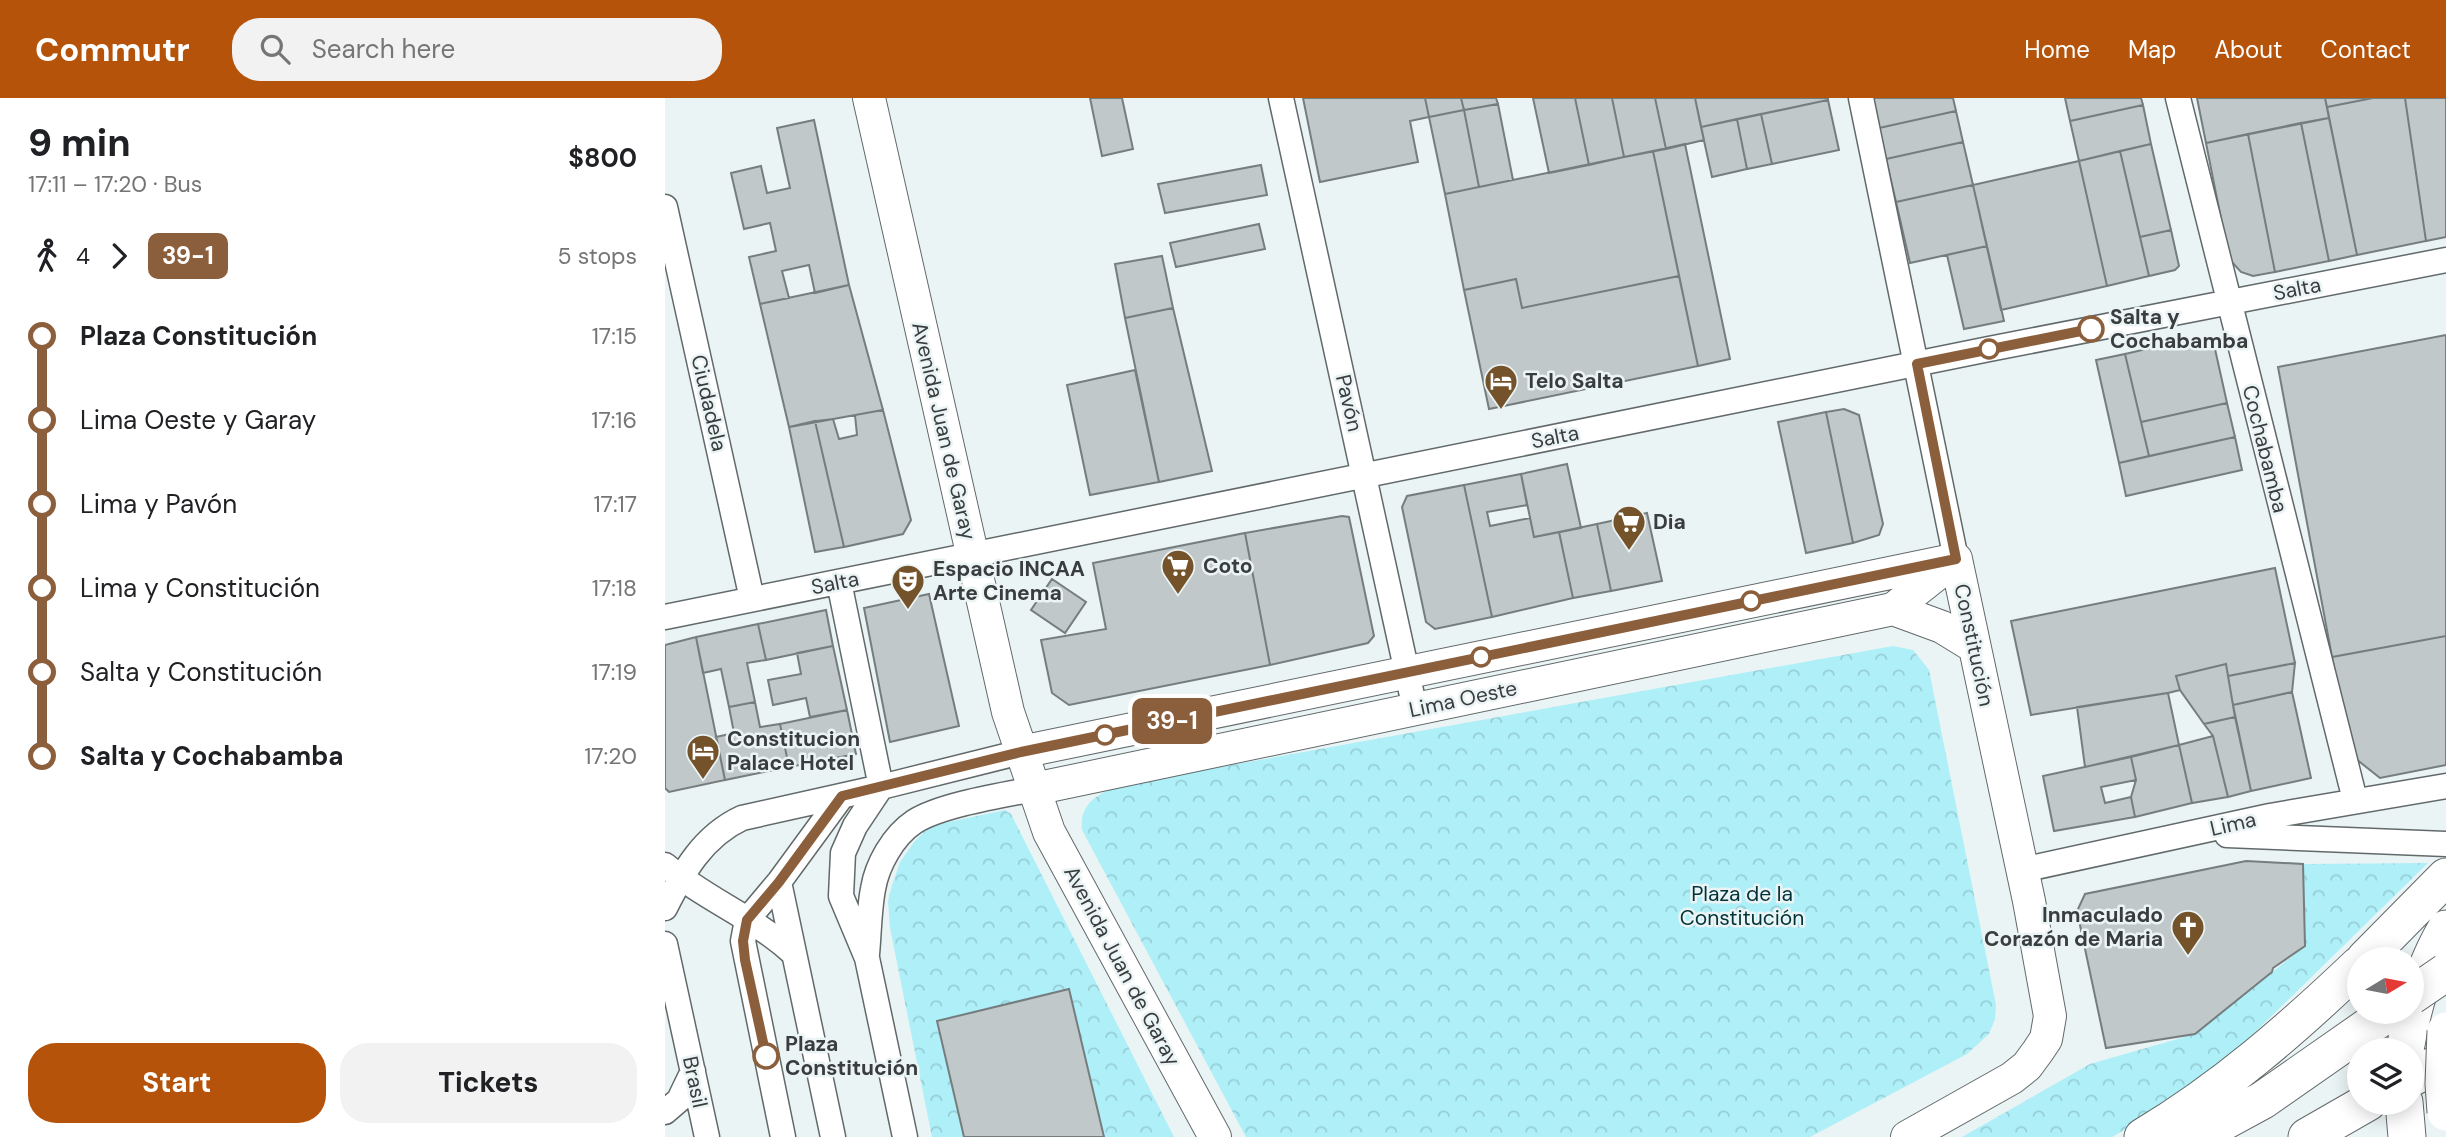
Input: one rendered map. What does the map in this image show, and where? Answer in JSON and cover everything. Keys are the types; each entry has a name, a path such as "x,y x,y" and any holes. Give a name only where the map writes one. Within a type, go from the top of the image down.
{"highway":[{"path":"2377,947 2446,877"},
{"path":"2407,1038 2424,972 2446,929"},
{"path":"2424,987 2446,972"},
{"path":"2143,1137 2204,1098 2285,1034 2347,976"},
{"path":"2196,1137 2263,1100 2372,1024"},
{"path":"2446,1031 2446,1112"},
{"path":"2424,1071 2446,1059"},
{"path":"2307,1137 2347,1114"},
{"path":"2405,1115 2407,1137"},
{"path":"2426,1137 2446,1126"}],"main road":[{"name":"Avenida Juan de Garay","path":"869,98 1008,712 1021,752 1049,832 1215,1137"},
{"name":"Lima Oeste","path":"1034,789 1892,609 1956,559"},
{"name":"Lima Oeste","path":"1021,752 1956,559"},
{"name":"Constitución","path":"1907,1137 2012,1078 2027,1066 2046,1039 2050,1016 1956,559"},
{"path":"1892,609 1942,627 1973,646"}],"street":[{"name":"Pavón","path":"1281,98 1415,709"},
{"name":"Constitución","path":"1861,98 1956,559"},
{"name":"Cochabamba","path":"2178,98 2355,800"},
{"name":"Ciudadela","path":"665,207 752,599"},
{"name":"Salta","path":"665,617 2446,260"},
{"path":"839,582 881,787 855,826 843,853 842,896 867,958 905,1137"},
{"name":"Lima Oeste","path":"665,908 673,872 729,824 756,814 881,787 1021,752"},
{"name":"Lima","path":"2022,870 2270,816 2446,786"},
{"path":"867,958 873,889 880,864 892,845 914,822 946,809 1034,789"},
{"path":"783,1137 743,941 747,920 779,882 842,796"},
{"path":"2187,835 2446,844"},
{"path":"673,872 765,929 793,953"},
{"path":"779,882 832,1137"},
{"name":"Brasil","path":"665,944 707,1137"},
{"path":"665,1112 679,1100 692,1071"}],"green space":[{"name":"Plaza de la Constitución","path":"1893,646 1913,650 1929,670 1996,1005 1995,1019 1989,1034 1967,1054 1810,1137 1246,1137 1082,830 1087,806 1104,792 1120,785"},
{"path":"1005,810 1011,814 1174,1137 932,1137 890,928 888,901 900,862 930,826"},
{"path":"2428,863 2200,1086 2112,1137 1962,1137 2090,1064 2195,1034 2305,946 2303,864"}],"building":[{"path":"1090,98 1122,98 1133,149 1102,156"},
{"path":"1303,98 1425,98 1429,117 1410,121 1418,162 1320,182"},
{"path":"1425,98 1461,98 1464,110 1429,117"},
{"path":"1461,98 1496,98 1498,104 1464,110"},
{"path":"1533,98 1575,98 1589,165 1549,173"},
{"path":"1575,98 1612,98 1624,157 1589,165"},
{"path":"1612,98 1655,98 1666,149 1624,157"},
{"path":"1655,98 1695,98 1704,140 1666,149"},
{"path":"1695,98 1828,98 1828,100 1701,127"},
{"path":"1873,98 1953,98 1956,111 1879,128"},
{"path":"2065,98 2141,98 2143,105 2070,121"},
{"path":"2197,98 2325,98 2329,118 2206,143"},
{"path":"2325,98 2373,98 2327,107"},
{"path":"2373,98 2405,98 2426,241 2357,255 2327,107"},
{"path":"2405,98 2446,98 2446,237 2426,241"},
{"path":"1828,100 1839,150 1772,164 1761,114"},
{"path":"1498,104 1513,180 1479,187 1464,110"},
{"path":"2143,105 2151,144 2079,161 2070,121"},
{"path":"1464,110 1479,187 1445,194 1429,117"},
{"path":"1956,111 1963,142 1886,159 1879,128"},
{"path":"1761,114 1772,164 1747,169 1737,119"},
{"path":"2329,118 2357,255 2329,261 2301,123"},
{"path":"1737,119 1747,169 1712,177 1701,127"},
{"path":"814,120 849,285 815,293 809,265 782,271 789,298 760,304 749,257 776,251 770,223 744,229 731,173 761,166 767,193 790,188 777,128"},
{"path":"2301,123 2329,261 2275,272 2248,134"},
{"path":"2248,134 2275,272 2253,276 2241,272 2229,259 2206,143"},
{"path":"1963,142 1973,185 1896,202 1886,159"},
{"path":"1685,144 1730,359 1698,366 1653,151"},
{"path":"2151,144 2171,230 2140,237 2120,151"},
{"path":"1653,151 1679,276 1522,308 1516,279 1464,290 1445,194"},
{"path":"2120,151 2149,276 2107,286 2079,161"},
{"path":"2079,161 2107,286 2001,310 1973,185"},
{"path":"1261,165 1267,195 1165,213 1158,184"},
{"path":"1973,185 1987,246 1910,263 1896,202"},
{"path":"1259,224 1265,249 1176,267 1170,243"},
{"path":"2171,230 2179,266 2175,270 2149,276 2140,237"},
{"path":"1987,246 2004,321 1964,329 1947,255"},
{"path":"1162,256 1173,308 1125,318 1115,264"},
{"path":"1679,276 1698,366 1489,409 1464,290 1516,279 1522,308"},
{"path":"849,285 883,410 789,427 760,304"},
{"path":"1173,308 1212,471 1159,482 1125,318"},
{"path":"2446,335 2446,636 2332,657 2278,367"},
{"path":"2193,338 2215,349 2227,403 2141,422 2125,354"},
{"path":"2125,354 2149,456 2119,463 2096,360"},
{"path":"1135,370 1159,482 1090,495 1067,385"},
{"path":"2227,403 2235,437 2149,456 2141,422"},
{"path":"1844,409 1859,415 1883,524 1879,535 1853,543 1826,412"},
{"path":"883,410 911,520 903,534 844,547 815,421 833,419 839,439 857,435 855,415"},
{"path":"1826,412 1853,543 1806,553 1778,422"},
{"path":"815,421 844,547 815,552 789,427"},
{"path":"2235,437 2242,470 2126,496 2119,463"},
{"path":"1567,464 1581,528 1534,537 1521,474"},
{"path":"1521,474 1527,505 1487,512 1490,526 1530,518 1534,537 1559,532 1573,598 1492,617 1464,485"},
{"path":"1464,485 1492,617 1435,629 1426,622 1402,507 1407,496"},
{"name":"Dia","path":"1647,513 1662,581 1611,591 1597,524"},
{"path":"1349,517 1374,636 1368,643 1270,665 1245,533"},
{"path":"1597,524 1611,591 1573,598 1559,532"},
{"name":"Coto","path":"1245,533 1270,665 1069,705 1052,693 1041,640 1106,629 1093,563"},
{"path":"2275,568 2295,663 2228,676 2226,664 2176,676 2180,690 2031,715 2011,621"},
{"path":"1052,579 1086,602 1065,633 1031,610"},
{"path":"929,594 959,726 890,742 864,608"},
{"path":"826,610 833,646 766,660 758,624"},
{"path":"758,624 766,660 747,663 755,702 729,707 721,669 703,673 696,637"},
{"path":"2446,636 2446,765 2380,778 2351,755 2332,657"},
{"path":"696,637 725,780 669,792 665,788 665,645"},
{"path":"833,646 847,710 810,717 806,698 773,705 768,680 801,674 797,653"},
{"path":"2295,663 2292,692 2233,705 2228,676"},
{"path":"2226,664 2235,717 2204,724 2180,690 2176,676"},
{"path":"2292,692 2311,778 2251,791 2233,705"},
{"path":"2168,693 2179,745 2085,767 2077,707"},
{"path":"755,702 760,727 780,724 789,767 725,780 716,737 734,733 729,707"},
{"path":"847,710 856,754 789,767 780,724"},
{"path":"2235,717 2251,791 2228,797 2213,736 2204,724"},
{"path":"2213,736 2228,797 2192,803 2179,745"},
{"path":"2179,745 2192,803 2135,817 2131,797 2136,780 2131,757"},
{"path":"2131,757 2136,780 2101,787 2105,803 2131,797 2135,817 2054,831 2043,776"},
{"name":"Inmaculado Corazón de Maria","path":"2246,861 2303,864 2305,946 2273,968 2272,972 2195,1034 2106,1048 2077,911 2085,894"},
{"path":"1069,989 1104,1137 964,1137 937,1021"}],"bus line":[{"name":"39-1","path":"766,1056 745,960 743,941 747,920 779,882 842,796 1021,752 1956,559 1917,364 2091,329"}],"place":[{"name":"Salta y Cochabamba","path":"2091,329"},
{"name":"Telo Salta","path":"1501,411"},
{"name":"Dia","path":"1629,552"},
{"name":"Coto","path":"1178,596"},
{"name":"Espacio INCAA Arte Cinema","path":"908,611"},
{"name":"Constitucion Palace Hotel","path":"703,781"},
{"name":"Inmaculado Corazón de Maria","path":"2188,957"},
{"name":"Plaza Constitución","path":"766,1056"}]}
